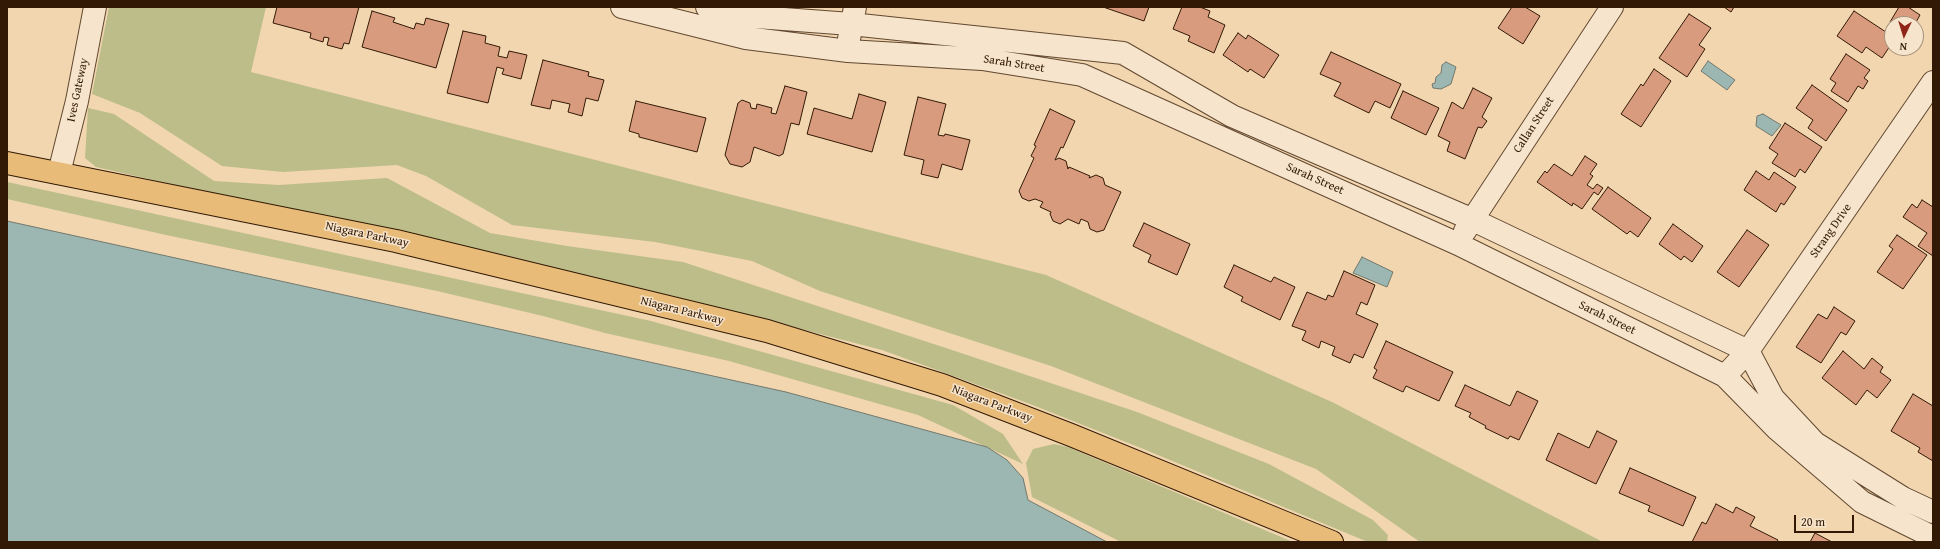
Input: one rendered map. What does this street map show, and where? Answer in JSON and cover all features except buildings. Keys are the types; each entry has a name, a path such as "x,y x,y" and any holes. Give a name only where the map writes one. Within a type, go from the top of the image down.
{"main road":[{"name":"Niagara Parkway","path":"7,163 396,241 767,331 942,385 1071,435 1332,542"}],"street":[{"name":"Ives Gateway","path":"59,173 77,101 95,7"},
{"name":"Sarah Street","path":"622,7 746,38 848,51 982,59 1082,75 1458,244 1725,376 1778,430 1862,502 1933,537"},
{"name":"Sarah Street","path":"707,7 743,16 853,16 1123,53 1232,116 1471,219 1748,351"},
{"name":"Callan Street","path":"1458,244 1471,219 1612,7"},
{"path":"848,51 853,16"},
{"name":"Strang Drive","path":"1725,376 1748,351 1933,82"},
{"path":"1222,137 1232,116"},
{"path":"1748,351 1773,398 1815,443 1904,498 1933,512"}],"green space":[{"path":"109,7 266,7 251,72 1046,275 1332,402 1603,542 1420,542 1316,469 1051,366 820,291 752,261 655,242 512,225 426,176 397,165 283,172 222,166 140,113 92,94"},
{"path":"88,108 114,114 214,181 279,185 387,178 490,233 567,246 683,262 955,351 1137,412 1269,464 1373,520 1388,535 1387,542 1368,542 1141,448 1030,404 882,350 673,296 447,247 96,167 85,158"},
{"path":"7,182 651,321 953,405 1003,434 1023,464 918,415 729,361 605,333 543,316 437,291 166,235 7,199"},
{"path":"1054,444 1068,447 1293,542 1121,542 1032,497 1026,463 1033,449"}],"water":[{"path":"1708,61 1735,80 1727,90 1701,71"},
{"path":"1446,62 1456,67 1451,84 1441,89 1433,88 1432,84 1435,83 1436,77 1441,73 1442,65"},
{"path":"1763,114 1781,125 1772,136 1756,126 1757,116"},
{"path":"7,221 786,392 987,447 1007,460 1023,478 1028,500 1107,542 7,542"},
{"path":"1362,257 1393,272 1387,287 1353,273"}]}
